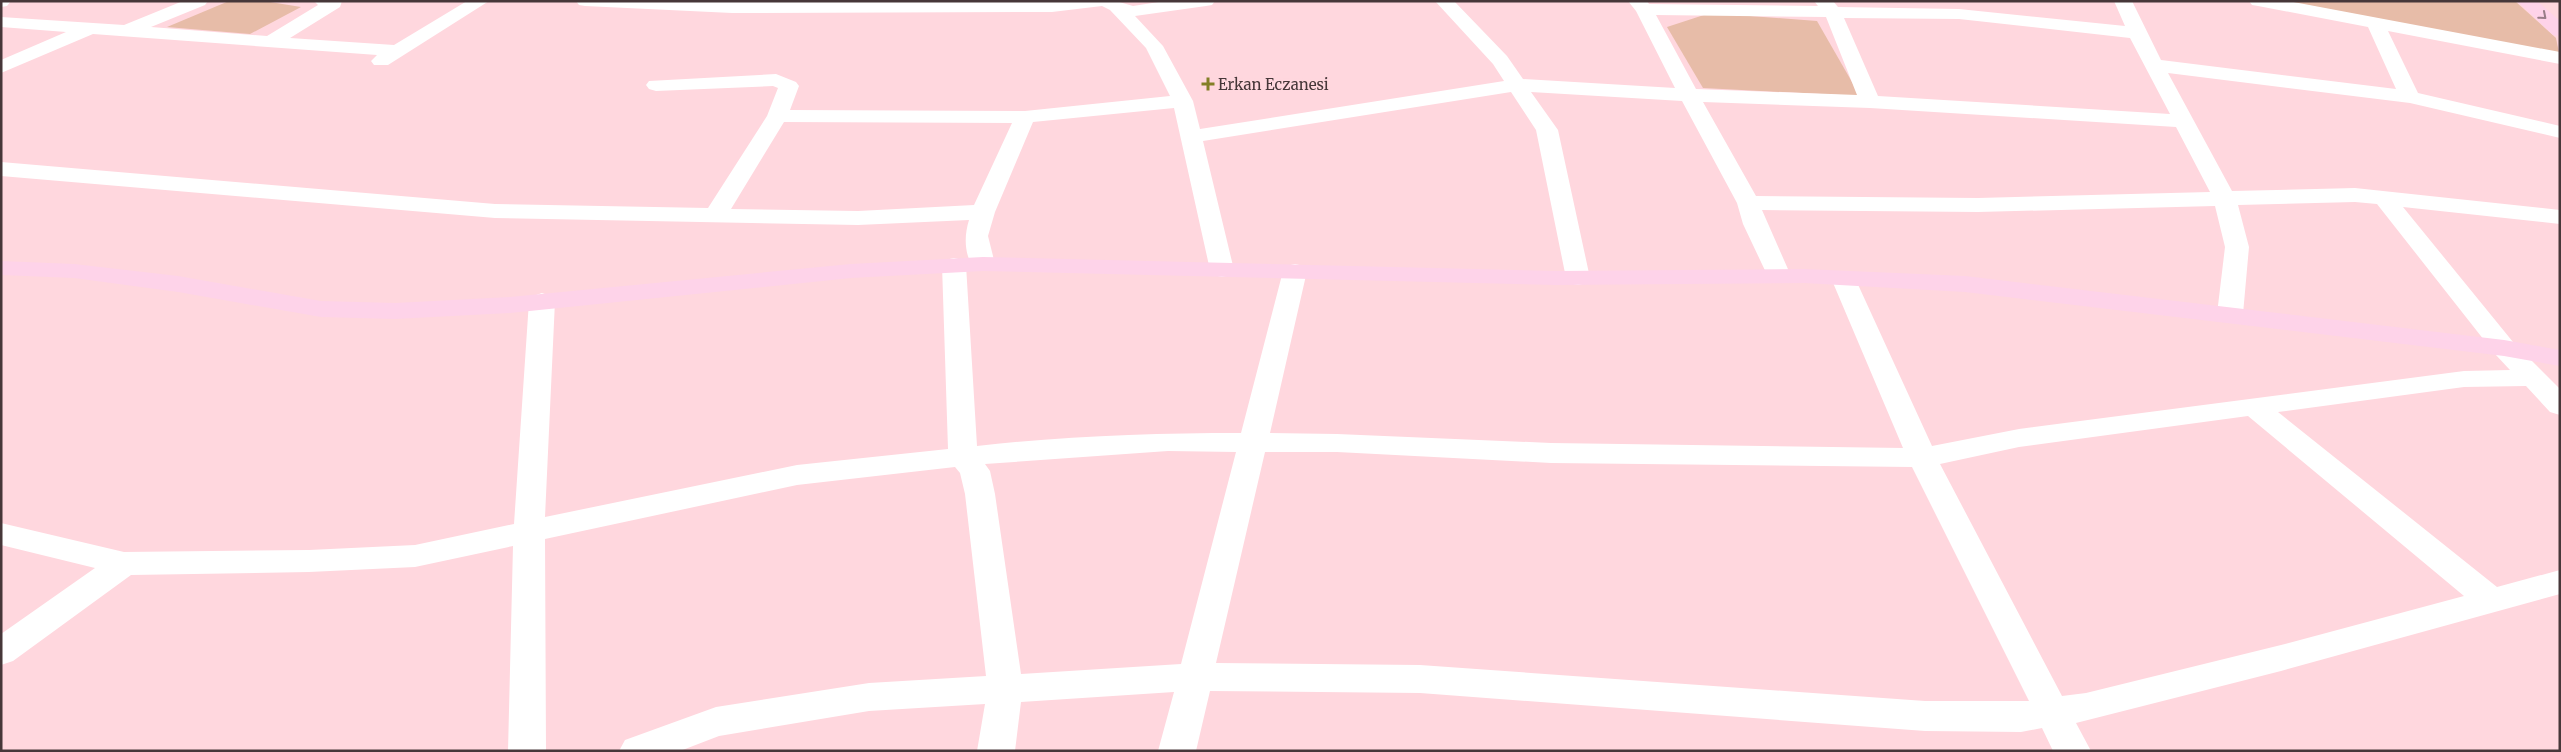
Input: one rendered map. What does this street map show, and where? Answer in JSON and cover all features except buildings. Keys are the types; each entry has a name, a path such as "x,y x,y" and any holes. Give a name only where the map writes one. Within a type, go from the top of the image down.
{"main road":[{"path":"2526,1 2560,31"},
{"path":"1,268 74,271 169,283 255,299 322,308 395,311 542,301 851,271 968,265 1578,278 1779,276 1843,278 1964,284 2230,314 2504,348 2560,358"}],"street":[{"path":"128,31 199,1"},
{"path":"270,42 334,3 323,1"},
{"path":"369,68 480,1"},
{"path":"585,1 1052,7 1107,4 1133,11 1206,1"},
{"path":"1444,1 1500,60 1547,130 1578,278"},
{"path":"2123,1 2137,33 2224,197 2237,247 2230,314"},
{"path":"2258,1 2560,58"},
{"path":"1107,4 1154,46 1183,101 1222,270"},
{"path":"1779,276 1755,224 1748,202 1640,5 1828,6 1959,14 2137,33"},
{"path":"1828,6 1870,102"},
{"path":"1,22 397,51"},
{"path":"2375,23 2410,97"},
{"path":"1,66 90,28"},
{"path":"2154,65 2410,97 2560,132"},
{"path":"656,85 781,81 790,86 776,116 714,217"},
{"path":"1191,137 1517,85 1689,95 1870,102 2184,121"},
{"path":"776,116 1025,117 1183,101"},
{"path":"996,751 1005,688 980,494 975,471 963,457 968,265 984,212 1025,117"},
{"path":"1,168 495,211 714,217 858,218 984,212"},
{"path":"1748,202 1978,205 2355,195 2560,217"},
{"path":"2382,197 2504,348 2560,406"},
{"path":"1177,751 1295,272"},
{"path":"1843,278 1922,458 2072,751"},
{"path":"527,751 529,532 542,301"},
{"path":"1,534 124,564 309,561 415,556 798,475 1025,450 1168,442 1337,443 1561,453 1922,458 2019,438 2464,378 2532,378"},
{"path":"2254,407 2492,601"},
{"path":"1,652 124,564"},
{"path":"638,751 725,720 869,697 1194,677 1291,676 1420,679 1925,716 2022,717 2086,707 2263,662 2560,582"}],"shaded area":[{"path":"229,1 264,1 301,7 250,34 167,27"},
{"path":"2285,1 2515,1 2556,38 2559,53"},
{"path":"1710,13 1817,21 1860,96 1703,88 1667,27"}],"place":[{"name":"Erkan Eczanesi","path":"1208,84"}]}
